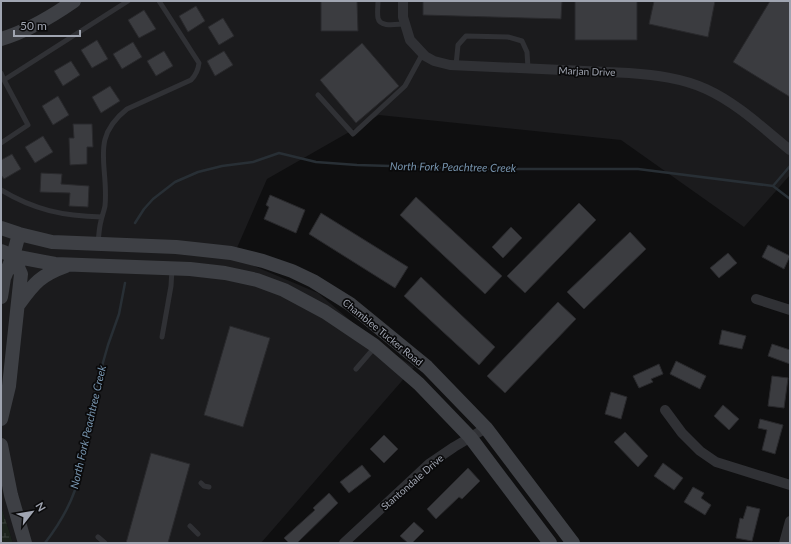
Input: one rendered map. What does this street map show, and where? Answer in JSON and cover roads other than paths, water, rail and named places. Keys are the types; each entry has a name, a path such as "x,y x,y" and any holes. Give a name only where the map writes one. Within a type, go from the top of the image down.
{"main road":[{"path":"1,39 30,28 52,16 74,1"},
{"name":"Chamblee Tucker Road","path":"1,228 52,242 176,247 231,253 263,261 292,271 313,281 350,304 427,367 486,428 573,543"},
{"path":"1,297 7,254 19,234"},
{"path":"1,419 9,386 22,273 7,254"},
{"name":"Chamblee Tucker Road","path":"7,254 55,264 172,268 226,273 257,280 284,290 325,312 376,347 419,384 470,437 550,543"},
{"path":"18,306 30,288 39,279 49,272 70,265"},
{"path":"1,445 11,496 25,543"}],"street":[{"name":"Marjan Drive","path":"403,1 403,17 410,40 423,53 434,61 450,65 650,74 684,82 706,89 728,101 790,150"},
{"path":"756,299 790,310"},
{"path":"665,410 682,433 700,451 716,462 790,485"},
{"name":"Stantondale Drive","path":"344,543 429,464 486,428"},
{"path":"784,543 790,521"}],"lane":[{"path":"4,80 128,1"},
{"path":"98,243 105,207 103,145 106,133 111,124 127,109 191,80 196,75 198,70 199,63 159,1"},
{"path":"378,1 378,18 380,22 383,24 405,24"},
{"path":"456,65 458,45 466,36 508,37 522,42 527,52 528,68"},
{"path":"318,95 353,134 405,86 423,53"},
{"path":"1,73 28,125 1,143"},
{"path":"1,190 19,200 56,213 102,217"},
{"path":"162,337 171,286 172,268"},
{"path":"356,368 376,347"},
{"path":"201,483 204,486 209,487"},
{"path":"190,526 198,534"},
{"path":"98,538 105,543"}],"waterway":[{"name":"North Fork Peachtree Creek","path":"135,223 153,199 175,182 198,172 222,166 253,162 279,153 316,162 357,165 492,169 638,169 773,186 790,199"},
{"path":"773,186 790,166"},
{"name":"North Fork Peachtree Creek","path":"45,543 62,518 75,490 98,380 119,314 125,283"}]}
